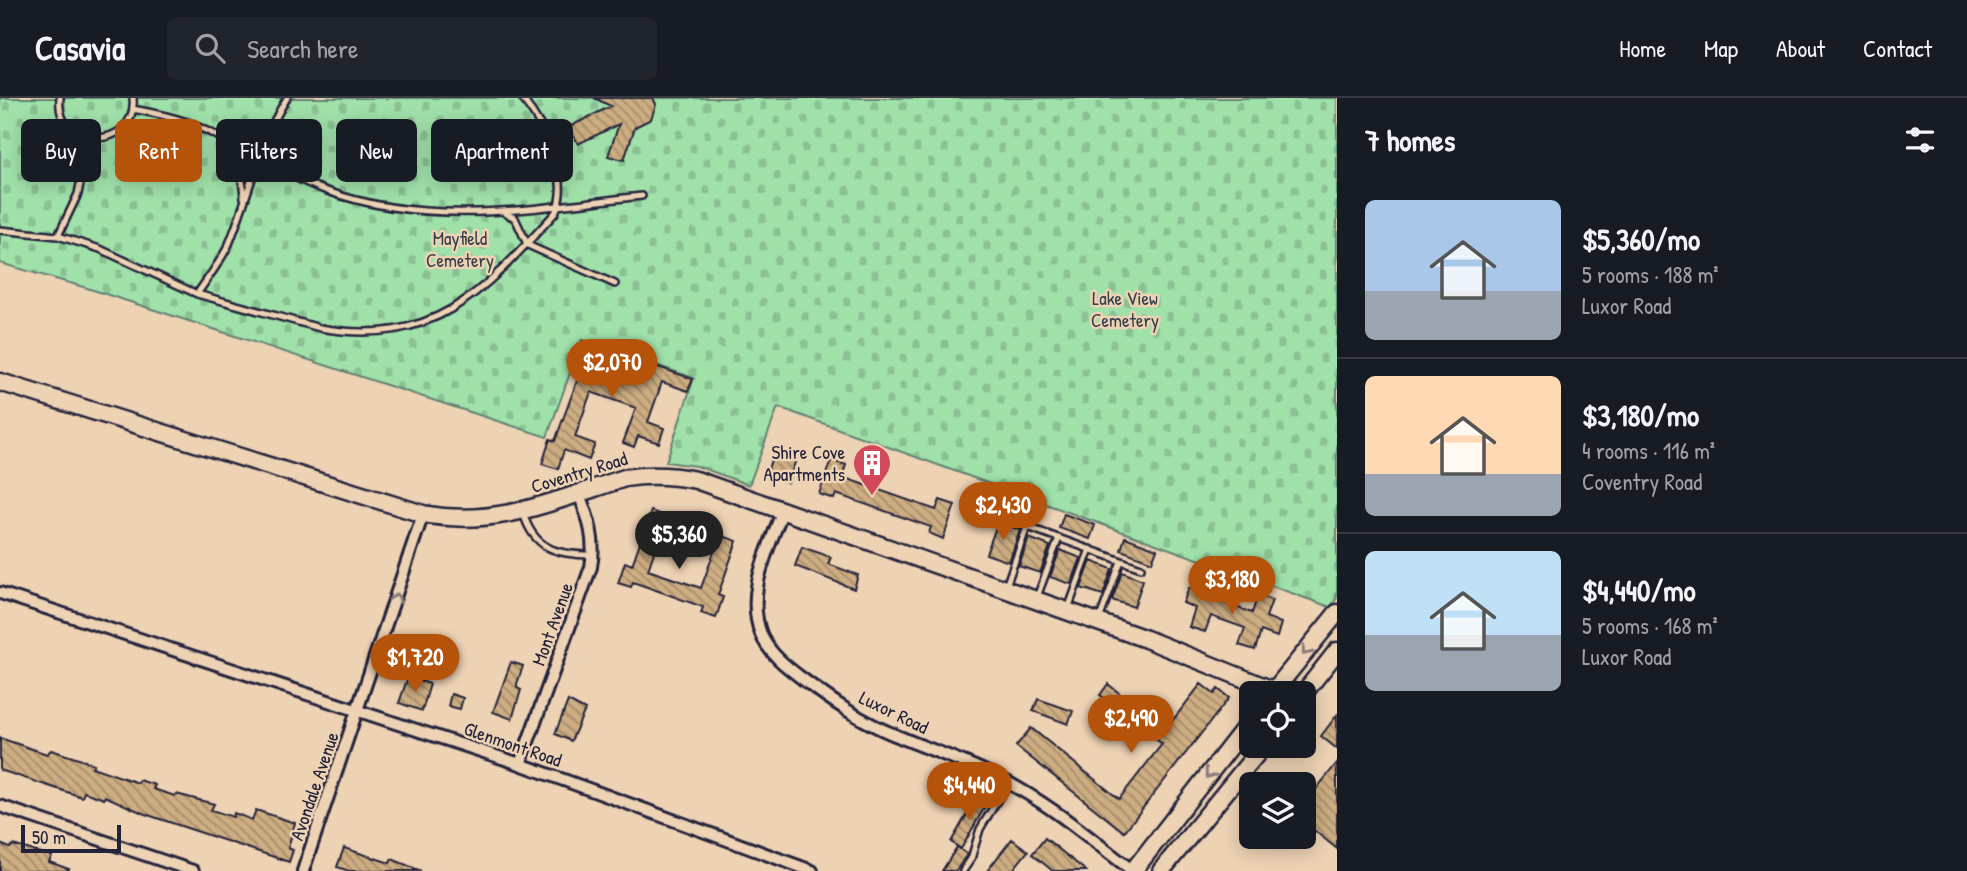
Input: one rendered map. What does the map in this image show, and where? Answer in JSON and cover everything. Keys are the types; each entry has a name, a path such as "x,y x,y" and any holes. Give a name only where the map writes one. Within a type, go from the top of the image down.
{"street":[{"name":"Coventry Road","path":"0,382 423,514 472,519 523,512 625,478 654,474 696,480 1098,622 1248,681"},
{"name":"Mont Avenue","path":"520,764 586,582 593,555 591,530 579,494"},
{"name":"Luxor Road","path":"782,512 756,583 754,599 762,636 775,656 826,696 863,719 893,735 962,760 1008,783 1046,806 1133,871"},
{"name":"Avondale Avenue","path":"303,871 423,514"},
{"name":"Glenmont Road","path":"0,593 520,764 812,871"},
{"path":"1284,681 1337,613"},
{"path":"1313,681 1337,651"},
{"path":"1133,871 1239,735"},
{"path":"1161,871 1252,758"},
{"path":"0,806 193,871"}],"lane":[{"path":"60,98 64,119"},
{"path":"101,139 114,135 124,127 133,109 133,98"},
{"path":"275,119 287,98"},
{"path":"0,230 58,236 100,248 197,294 320,328 387,332 418,325 449,312 485,287 555,213 562,186 559,171 535,117 522,98"},
{"path":"133,109 170,116 216,136"},
{"path":"58,236 78,194 80,182"},
{"path":"242,182 244,203"},
{"path":"197,294 228,247 251,182"},
{"path":"304,182 363,202 431,213 502,212 642,196"},
{"path":"502,212 515,218 527,244 615,284"},
{"path":"523,512 527,528 536,540 559,553 593,555"},
{"path":"1000,517 1141,568"},
{"path":"1005,590 1027,527"},
{"path":"1036,600 1059,538"},
{"path":"1067,611 1090,549"},
{"path":"1098,622 1121,561"},
{"path":"963,871 971,859 979,829 1008,783"}],"green space":[{"name":"Lake View Cemetery","path":"0,98 1337,98 1337,598 1330,607 778,407 749,485 697,466 666,462 694,378 582,340 547,437 87,288 0,263"}],"building":[{"path":"594,98 653,98 656,104 651,119 635,127 624,160 608,156 619,124 578,144 573,135 573,125 611,106"},
{"path":"583,341 693,379 688,391 662,382 648,422 664,428 659,443 638,436 634,447 623,443 636,408 591,392 575,437 595,444 589,460 564,450 558,469 542,464 550,439 555,441 586,356 578,353"},
{"path":"774,451 796,459 788,483 766,475"},
{"name":"Shire Cove Apartments","path":"831,460 846,465 842,477 936,510 940,500 955,505 943,539 929,533 931,527 836,494 834,499 819,494"},
{"path":"1000,493 1031,503 1024,520 1001,512 1003,508 995,505"},
{"path":"651,511 666,517 648,570 701,588 720,535 737,541 718,595 723,597 716,618 701,613 703,607 653,589 633,582 631,587 618,583 625,562 632,565"},
{"path":"1064,514 1095,525 1090,539 1059,528"},
{"path":"998,522 1020,530 1009,562 986,554"},
{"path":"1125,537 1157,549 1152,562 1121,550"},
{"path":"1029,538 1050,546 1040,573 1019,566"},
{"path":"802,547 831,557 828,564 858,575 854,589 795,566"},
{"path":"1060,550 1081,558 1071,584 1050,577"},
{"path":"1091,561 1112,569 1103,595 1081,588"},
{"path":"1122,572 1143,580 1134,607 1112,600"},
{"path":"1189,588 1218,597 1217,600 1252,613 1258,595 1272,600 1266,617 1281,623 1277,637 1261,631 1255,650 1239,645 1245,628 1211,616 1205,632 1189,627 1195,608 1183,603"},
{"path":"511,662 523,666 517,684 517,688 521,690 512,719 493,712"},
{"path":"408,677 430,684 422,711 399,703"},
{"path":"1108,684 1165,730 1201,684 1214,694 1218,689 1229,698 1124,832 1016,746 1031,728 1119,799 1162,744 1100,695"},
{"path":"451,694 463,698 460,709 448,706"},
{"path":"1038,699 1073,711 1068,724 1033,711"},
{"path":"568,701 585,710 571,741 555,734"},
{"path":"1337,715 1337,749 1321,736"},
{"path":"0,738 47,754 51,750 94,764 92,767 138,783 139,780 155,785 153,789 175,796 176,794 214,804 211,810 233,817 234,813 252,820 256,810 295,823 288,848 293,850 289,862 145,814 105,796 104,799 84,792 82,797 0,770"},
{"path":"1337,763 1337,849 1316,832 1316,789"},
{"path":"978,795 988,801 961,849 951,842"},
{"path":"1045,838 1086,871 1053,871 1032,854"},
{"path":"1012,839 1028,851 1012,871 987,871"},
{"path":"0,844 52,856 49,862 69,869 0,871"},
{"path":"957,847 967,854 956,871 942,871"},
{"path":"344,848 390,863 392,859 421,871 349,871 337,867"}],"place":[{"name":"Shire Cove Apartments","path":"872,497"}],"park label":[{"name":"Mayfield Cemetery","path":"460,249"}]}
